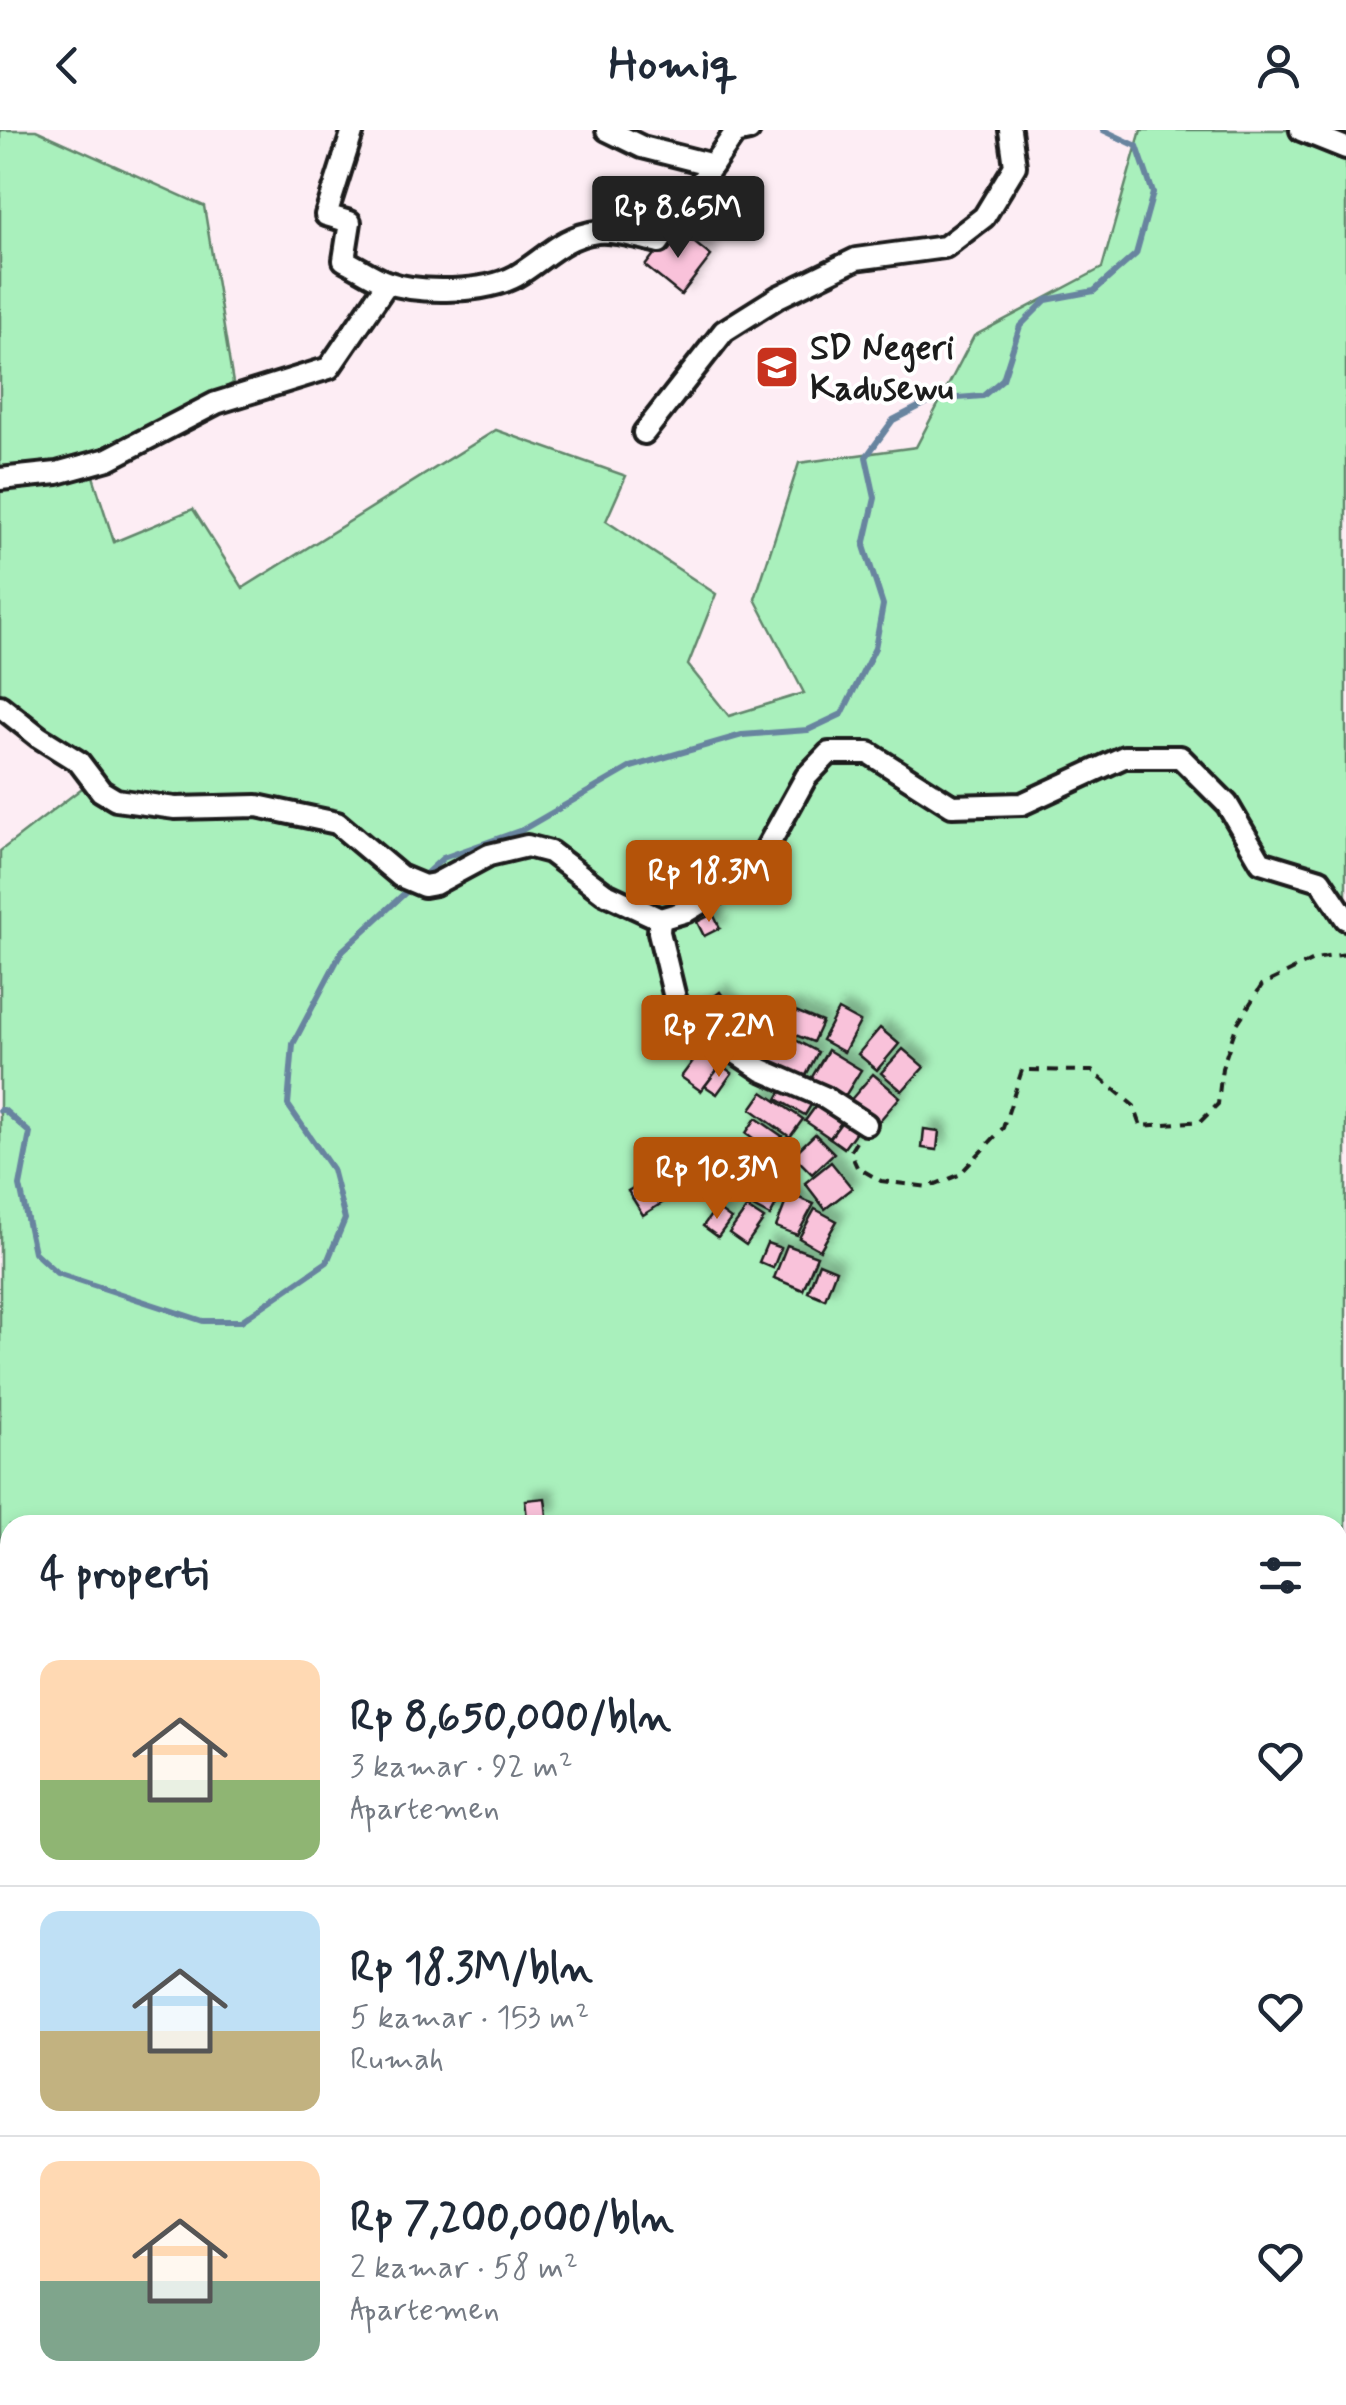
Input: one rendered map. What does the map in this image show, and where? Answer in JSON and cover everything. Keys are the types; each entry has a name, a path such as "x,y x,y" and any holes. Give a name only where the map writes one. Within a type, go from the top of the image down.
{"street":[{"path":"353,130 326,215 350,222 344,260 388,283 440,290 484,288 516,276 550,249 576,236 601,232 659,242 735,133 749,130"},
{"path":"607,130 642,147 714,165"},
{"path":"644,433 724,332 778,297 856,258 945,248 984,217 1014,166 1010,130"},
{"path":"1300,130 1346,148"},
{"path":"0,480 56,474 108,459 216,403 330,368 388,283"},
{"path":"0,706 78,762 101,791 116,800 175,808 257,806 338,823 400,876 424,886 489,855 527,846 550,852 604,893 660,919 687,912 754,871 806,777 829,752 869,752 952,806 1022,804 1124,757 1180,757 1227,804 1261,862 1320,880 1346,919"},
{"path":"660,919 659,932 674,998 684,1018 762,1070 824,1097 866,1124"}],"path":[{"path":"866,1124 850,1152 857,1167 882,1181 928,1187 958,1175 1003,1128 1022,1070 1092,1072 1134,1106 1141,1126 1201,1121 1218,1104 1222,1068 1237,1024 1262,985 1316,960 1346,954"}],"green space":[{"path":"0,130 36,130 204,206 233,383 92,473 114,542 193,509 243,588 496,430 626,476 606,521 716,594 688,665 729,716 804,693 755,599 799,463 916,447 974,336 1102,268 1141,130 1346,130 1346,1515 0,1515 0,851 90,782 0,708"}],"building":[{"path":"675,227 711,256 681,295 645,266"},
{"path":"713,914 720,928 704,936 697,922"},
{"path":"720,992 733,1010 710,1028 697,1009"},
{"path":"788,1008 822,1022 813,1042 780,1029"},
{"path":"838,1010 860,1022 844,1052 822,1040"},
{"path":"880,1028 899,1044 877,1070 858,1054"},
{"path":"784,1034 818,1052 801,1085 767,1067"},
{"path":"708,1041 728,1056 701,1091 681,1077"},
{"path":"903,1049 924,1067 902,1091 881,1073"},
{"path":"828,1050 861,1070 842,1101 809,1082"},
{"path":"721,1065 732,1073 717,1094 705,1086"},
{"path":"873,1074 900,1097 875,1126 848,1103"},
{"path":"786,1084 814,1100 805,1115 777,1099"},
{"path":"763,1092 803,1119 790,1137 751,1109"},
{"path":"821,1099 846,1116 830,1138 805,1121"},
{"path":"846,1116 860,1126 844,1148 830,1138"},
{"path":"756,1118 782,1136 771,1151 746,1133"},
{"path":"924,1129 939,1131 937,1150 922,1148"},
{"path":"815,1134 834,1153 812,1174 793,1155"},
{"path":"831,1162 852,1188 825,1209 805,1183"},
{"path":"759,1169 787,1184 770,1216 742,1201"},
{"path":"659,1173 673,1196 643,1215 628,1191"},
{"path":"789,1194 814,1204 797,1235 776,1227"},
{"path":"716,1208 731,1219 718,1237 703,1226"},
{"path":"747,1208 764,1219 746,1245 729,1233"},
{"path":"815,1209 837,1221 820,1250 799,1238"},
{"path":"767,1243 781,1248 773,1268 759,1262"},
{"path":"787,1245 817,1256 803,1290 774,1278"},
{"path":"819,1263 836,1270 825,1299 808,1292"},
{"path":"545,1498 547,1515 527,1515 525,1500"}],"waterway":[{"path":"0,1110 30,1133 20,1186 34,1252 57,1273 203,1321 241,1321 327,1262 345,1219 332,1169 288,1105 293,1044 342,951 443,858 522,830 631,767 742,735 808,730 842,714 875,648 883,605 864,546 875,498 866,457 893,420 932,400 983,396 1003,379 1020,326 1046,300 1094,291 1136,254 1153,193 1137,146 1103,130"}],"place":[{"name":"SD Negeri Kadusewu","path":"777,367"}]}
